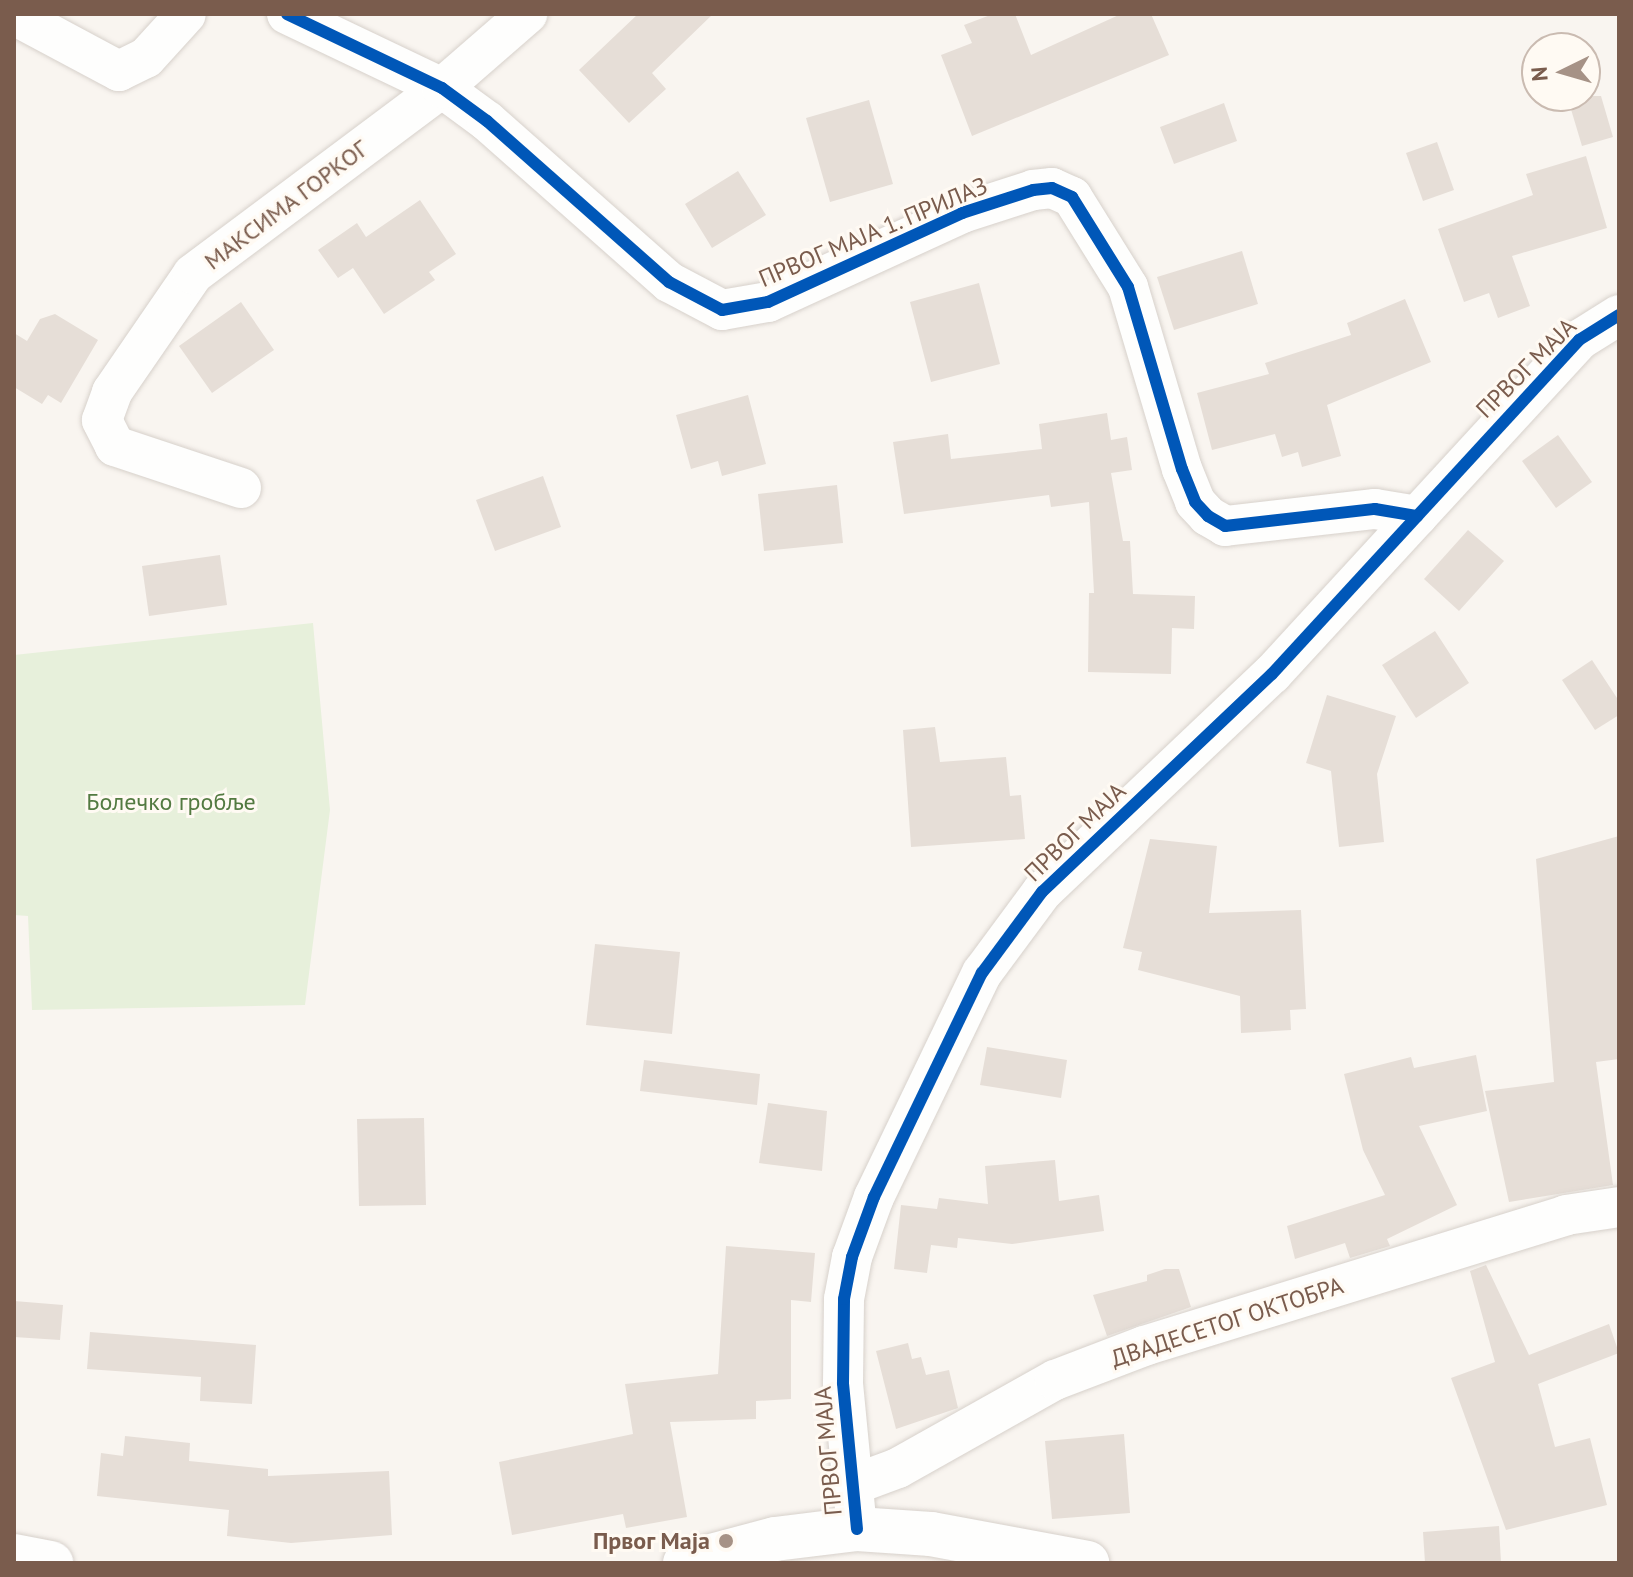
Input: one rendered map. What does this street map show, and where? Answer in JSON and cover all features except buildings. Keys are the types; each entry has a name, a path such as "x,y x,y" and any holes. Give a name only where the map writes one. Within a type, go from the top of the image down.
{"street":[{"path":"14,15 119,71 146,58 186,14"},
{"name":"ПРВОГ МАЈА 1. ПРИЛАЗ","path":"287,14 442,88 487,121 669,282 722,310 768,302 962,213 1033,190 1072,197 1096,229 1128,287 1182,469 1195,502 1208,516 1225,526 1375,509 1417,516"},
{"name":"МАКСИМА ГОРКОГ","path":"241,488 115,446 102,420 112,392 193,274 442,88 527,14"},
{"name":"ПРВОГ МАЈА","path":"857,1529 842,1367 852,1257 874,1197 982,973 1042,892 1272,674 1579,340 1619,315"},
{"name":"ДВАДЕСЕТОГ ОКТОБРА","path":"855,1484 898,1468 1055,1380 1144,1346 1566,1215 1619,1207"},
{"path":"685,1563 775,1539 857,1529 931,1534 1087,1563"},
{"path":"14,1556 51,1563"}],"green space":[{"name":"Болечко гробље","path":"313,623 330,810 305,1005 32,1010 28,916 14,915 14,655"}],"cycle path":[{"path":"287,14 442,88 487,121 669,282 722,310 768,302 962,213 1033,190 1052,188 1072,197 1128,287 1182,469 1195,502 1208,516 1225,526 1375,509 1417,516"},
{"path":"857,1529 843,1383 844,1299 852,1257 874,1197 982,973 1042,892 1272,674 1579,340 1619,315"}],"place":[{"name":"Првог Маја","path":"726,1541"}]}
